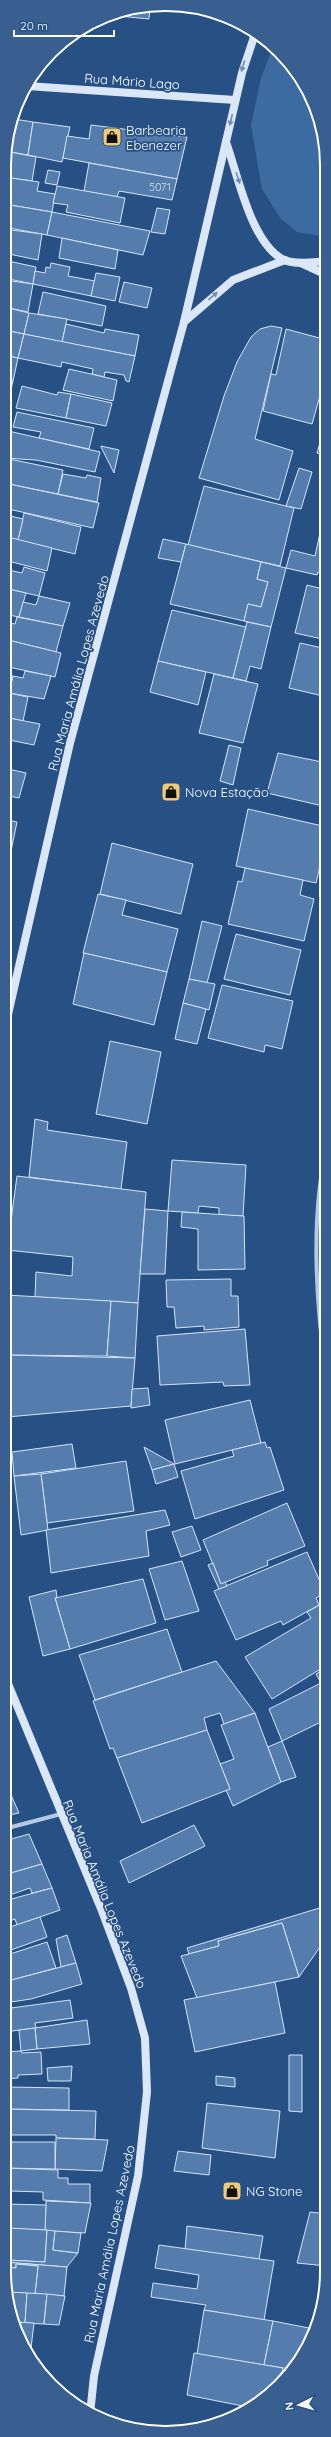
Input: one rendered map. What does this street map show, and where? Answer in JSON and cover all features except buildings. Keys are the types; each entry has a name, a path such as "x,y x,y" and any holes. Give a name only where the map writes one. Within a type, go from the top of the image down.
{"main road":[{"name":"Rua Maria Amália Lopes Azevedo","path":"11,1001 70,743 184,322 235,100 245,60 253,39"},
{"name":"Rua Mário Lago","path":"33,86 235,100"},
{"path":"226,141 253,222 270,250 285,260 301,262 320,261"},
{"path":"184,322 233,280 285,260"},
{"path":"301,262 320,272"},
{"name":"Rua Maria Amália Lopes Azevedo","path":"11,1691 102,1911 131,1988 144,2038 148,2072 145,2129 138,2176 94,2376 91,2407"}],"street":[{"path":"320,1185 316,1253 318,1324 320,1336"},
{"path":"11,1827 61,1814"}],"shaded area":[{"path":"271,52 294,80 304,97 312,116 320,155 320,236 297,232 281,219 262,189 251,125 261,78"}],"place":[{"name":"Barbearia Ebenezer","path":"112,137"},
{"name":"Nova Estação","path":"171,792"},
{"name":"NG Stone","path":"232,2191"}]}
